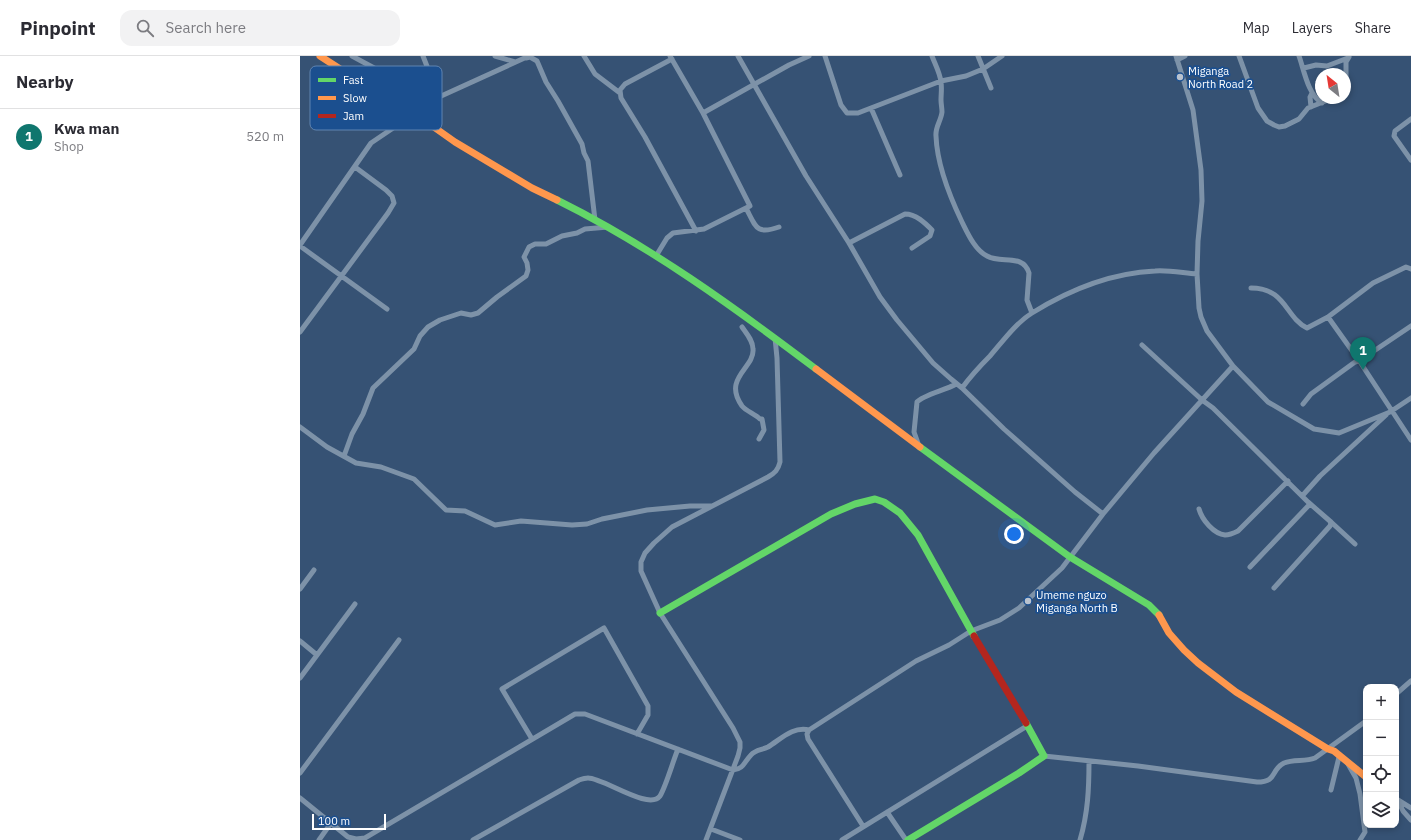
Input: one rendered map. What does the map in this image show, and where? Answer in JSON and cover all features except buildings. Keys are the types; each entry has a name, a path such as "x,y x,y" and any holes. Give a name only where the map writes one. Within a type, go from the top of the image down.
{"street":[{"path":"320,56 335,66"},
{"path":"352,56 370,66"},
{"path":"423,56 427,66"},
{"path":"495,56 515,62"},
{"path":"584,56 595,74 620,93 624,103 645,137 696,231"},
{"path":"738,56 806,176 849,243 880,297 897,320 933,363 962,388 1004,430 1075,492 1103,514"},
{"path":"703,113 754,84 809,56"},
{"path":"824,56 841,105 847,113 858,113 941,81 966,76 983,69 1002,56"},
{"path":"932,56 941,81 942,112 936,128 936,149 962,222 981,252 994,259 1020,262 1028,270 1030,273 1027,300 1032,313"},
{"path":"978,56 991,88"},
{"path":"1184,56 1176,58 1193,110 1201,170 1202,201 1198,241 1198,304 1201,317 1208,331 1233,366 1268,402 1314,429 1339,433 1391,411"},
{"path":"1239,56 1258,108 1267,121 1279,127 1285,126 1299,120 1308,108 1319,104"},
{"path":"1299,56 1312,93 1315,96"},
{"path":"442,95 527,57 537,60 546,82 582,144 590,167 595,220"},
{"path":"1304,68 1316,65 1327,66 1348,57 1347,68"},
{"path":"620,93 621,88 626,84 671,58 703,113 750,206 710,227 696,231 676,232 671,235 656,256"},
{"path":"1311,107 1310,97 1312,93"},
{"path":"871,108 900,175"},
{"path":"1411,119 1395,132 1394,136 1411,160"},
{"path":"387,309 300,246 371,143 390,130"},
{"path":"438,130 455,142 532,188 608,227 656,256 762,328 919,447 1070,557 1154,609 1176,641 1198,663 1224,684 1334,752 1363,775"},
{"path":"300,332 394,203 392,196 386,190 355,166"},
{"path":"746,208 755,224 762,230 767,231 779,227"},
{"path":"849,243 905,214 911,214 932,230 930,236 912,248"},
{"path":"344,456 352,434 363,414 373,388 414,350 420,336 428,327 440,320 461,313 471,315 478,313 526,276 528,270 524,257 529,247 535,244 546,244 562,236 577,233 585,229 608,227"},
{"path":"1251,288 1256,288 1274,294 1283,302 1300,324 1307,328 1328,317 1373,283 1406,267 1411,269"},
{"path":"962,388 1017,325 1032,313 1076,290 1124,274 1163,270 1197,274"},
{"path":"1328,317 1411,440"},
{"path":"1303,404 1310,394 1354,362 1359,361 1411,326"},
{"path":"742,327 751,340 753,353 747,366 738,379 736,386 742,406 762,419 764,430 759,439"},
{"path":"706,840 738,756 740,742 733,728 660,613 641,571 641,562 654,543 672,527 776,472 779,468 777,358 775,338"},
{"path":"1142,344 1212,408 1303,495 1310,504 1355,544"},
{"path":"863,826 808,739 807,734 809,730 916,661 971,631 1000,620 1019,608 1049,582 1062,568 1103,514 1154,454 1233,366"},
{"path":"919,447 914,432 916,402 919,399 942,391 956,384"},
{"path":"1303,495 1320,476 1391,411 1411,398"},
{"path":"300,427 327,447 356,463 381,467 414,479 446,510 466,510 495,525 521,520 572,525 587,524 602,519 647,510 690,506 713,506"},
{"path":"1199,509 1204,521 1217,532 1228,535 1238,531 1288,481"},
{"path":"660,613 831,514 855,504 874,499 884,502 900,513 918,536 971,631 1044,756"},
{"path":"1250,567 1310,504"},
{"path":"1274,588 1330,526 1331,522"},
{"path":"300,589 314,570"},
{"path":"300,678 355,604"},
{"path":"532,739 502,689 604,628 648,706 648,715 637,734"},
{"path":"300,773 399,640"},
{"path":"300,641 317,655"},
{"path":"1399,691 1411,681"},
{"path":"300,798 348,837 356,839 365,838 566,718 579,713 733,770 741,768 754,753 766,748 788,734 803,728 809,730"},
{"path":"887,812 909,840 1019,773 1044,756 1265,782 1269,780 1281,765 1293,761 1310,760 1328,749 1363,723"},
{"path":"842,840 1027,726"},
{"path":"473,840 579,780 586,778 601,781 642,799 653,800 659,797 663,790 678,749"},
{"path":"1331,790 1339,757"},
{"path":"1080,840 1088,808 1089,761"},
{"path":"1348,764 1356,778 1360,794 1365,832 1360,840"},
{"path":"1399,801 1411,808"},
{"path":"1399,804 1411,820"},
{"path":"319,840 331,823"},
{"path":"711,829 740,840"}],"traffic: fast":[{"path":"557,200 625,237 691,278 816,369"},
{"path":"920,447 1070,557 1149,605 1159,615"},
{"path":"660,613 831,514 855,504 875,499 884,502 900,513 918,535 974,636"},
{"path":"908,840 1019,773 1044,756 1026,723"}],"traffic: slow":[{"path":"320,56 335,66"},
{"path":"438,130 455,142 532,188 557,200"},
{"path":"816,369 920,447"},
{"path":"1159,615 1169,633 1198,663 1236,692 1328,749 1334,751 1363,775"}],"traffic: jam":[{"path":"974,636 1026,723"}],"place":[{"name":"Miganga North Road 2","path":"1180,77"},
{"name":"Kwa man","path":"1363,370"},
{"name":"Umeme nguzo Miganga North B","path":"1028,601"}]}
